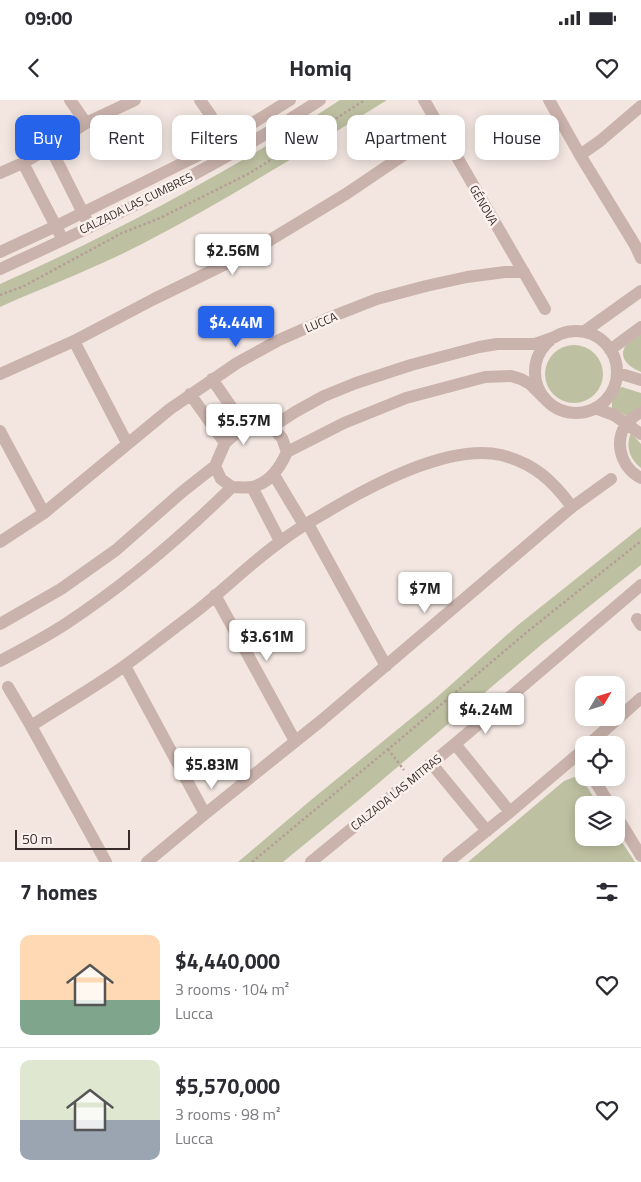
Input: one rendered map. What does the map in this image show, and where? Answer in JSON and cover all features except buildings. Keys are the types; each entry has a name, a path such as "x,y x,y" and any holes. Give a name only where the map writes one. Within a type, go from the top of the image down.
{"street":[{"path":"70,100 86,123"},
{"path":"80,127 135,100"},
{"path":"200,100 210,115"},
{"name":"CALZADA LAS CUMBRES","path":"0,252 209,150 290,100"},
{"name":"CALZADA LAS CUMBRES","path":"0,269 134,206 216,163 320,100"},
{"name":"GÉNOVA","path":"424,100 432,115"},
{"path":"548,100 580,155 638,243 641,258"},
{"path":"580,155 600,141 641,106"},
{"path":"0,173 28,160"},
{"path":"56,160 90,227"},
{"path":"0,374 74,341 260,246 346,194 396,160"},
{"name":"GÉNOVA","path":"458,160 546,309"},
{"path":"23,163 63,240"},
{"name":"LUCCA","path":"0,542 44,513 127,443 190,394 243,359 279,340 377,299 467,277 505,272 524,272"},
{"path":"0,624 61,589 102,561 215,466 225,443 235,434 260,426 272,427 324,396 356,383 411,365 479,347 504,343 535,344 568,332 585,331 641,291"},
{"path":"610,350 641,327"},
{"path":"215,466 221,480 232,487 252,486 264,482 274,475 287,452 344,423 399,400 475,379 511,376 522,379 555,407 568,412 582,412 595,408 606,400 614,388 618,373 610,350 602,341 585,331"},
{"path":"544,398 536,379 537,358 544,346 555,337"},
{"path":"74,341 127,443"},
{"path":"618,373 641,380"},
{"path":"212,379 247,430"},
{"path":"190,394 225,443"},
{"path":"595,408 614,415 641,434"},
{"path":"641,412 630,419 622,434 620,445 622,456 627,466 635,475 641,478"},
{"path":"272,427 282,438 287,452"},
{"path":"0,431 44,513"},
{"path":"31,726 125,666 195,612 280,541 344,502 404,473 442,459 463,454 501,455 534,469 549,479 572,507"},
{"path":"274,475 306,524 386,666"},
{"path":"147,862 322,720 572,507 610,478"},
{"path":"252,486 280,541"},
{"path":"0,661 65,624 121,584 186,531 232,487"},
{"name":"CALZADA LAS MITRAS","path":"311,862 412,780 641,586"},
{"path":"215,595 296,741"},
{"path":"125,666 205,814"},
{"path":"8,687 106,862"},
{"path":"598,736 641,698"},
{"path":"455,744 510,812"},
{"path":"448,862 575,761"},
{"path":"431,763 487,831"},
{"path":"625,830 641,856"}],"path":[{"path":"0,296 24,286 122,233 160,218 250,173 364,100"},
{"path":"252,862 388,750 526,632 641,541"},
{"path":"455,693 479,723"},
{"path":"388,750 412,780"}],"green space":[{"path":"340,100 387,100 363,115 347,115 347,125 337,131 337,115 316,115"},
{"path":"266,146 266,160 289,160 142,244 0,307 0,284 88,243 174,199 242,160 256,160 256,152"},
{"path":"641,330 641,372 626,362 623,354 628,343"},
{"path":"574,345 585,347 598,358 603,374 601,385 590,398 574,403 563,401 550,390 545,374 547,363 558,350"},
{"path":"622,387 641,393 641,408 627,416 612,408 614,393"},
{"path":"631,433 641,444 641,468 631,457 628,443"},
{"path":"641,527 641,565 541,645 361,798 283,862 238,862 436,698 518,625"},
{"path":"575,778 575,786 586,786 593,796 575,796 575,846 625,846 635,862 468,862 564,781"}]}
